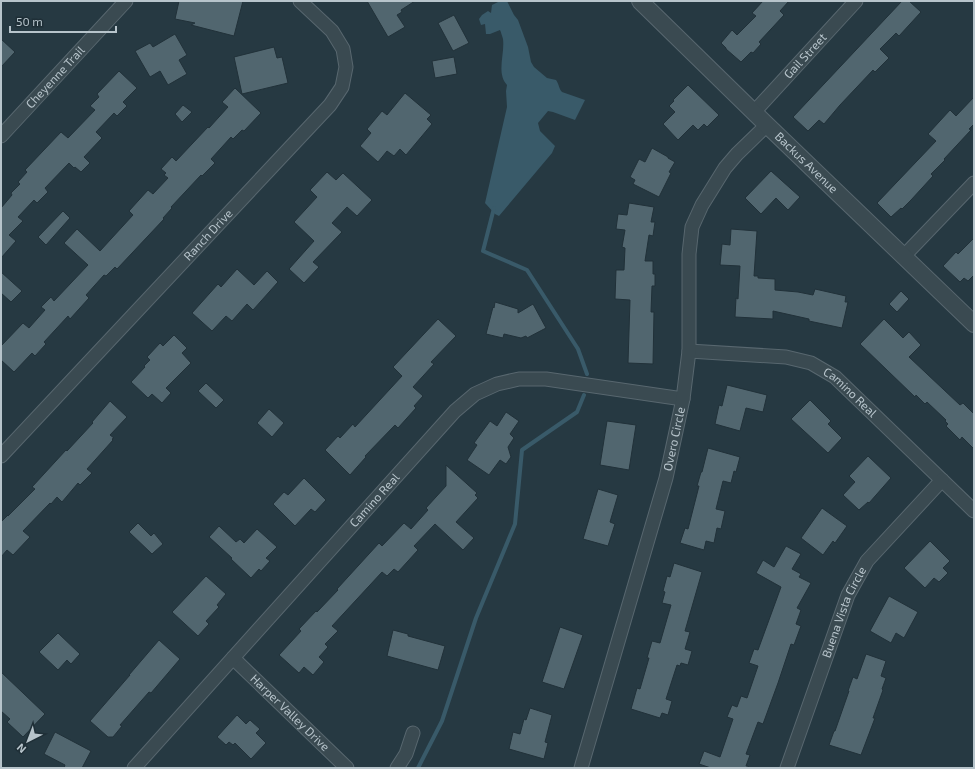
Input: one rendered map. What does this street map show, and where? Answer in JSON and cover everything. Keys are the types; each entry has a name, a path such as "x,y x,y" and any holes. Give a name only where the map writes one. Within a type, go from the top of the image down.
{"street":[{"name":"Cheyenne Trail","path":"1,136 126,1"},
{"name":"Ranch Drive","path":"1,456 330,105 342,87 346,67 343,49 332,31 300,1"},
{"name":"Backus Avenue","path":"640,1 974,324"},
{"name":"Gail Street","path":"754,112 856,1"},
{"name":"Overo Circle","path":"581,768 666,478 683,399 689,351 689,254 692,227 702,205 725,168 767,125"},
{"path":"904,256 974,183"},
{"name":"Camino Real","path":"689,351 786,357 811,363 835,377 974,511"},
{"name":"Camino Real","path":"134,768 455,411 475,394 497,384 519,379 546,379 683,399"},
{"name":"Buena Vista Circle","path":"787,768 848,594 867,561 942,480"},
{"name":"Harper Valley Drive","path":"233,658 347,768"},
{"path":"397,768 406,754 413,733"}],"water":[{"path":"500,1 507,1 518,20 528,47 531,62 534,67 547,78 556,80 562,92 585,100 575,120 548,111 538,123 540,131 555,146 552,153 499,216 495,214 485,203 507,107 507,85 501,69 503,39 500,30 486,34 485,24 481,25 479,19 488,11 491,13 492,5"}],"building":[{"path":"179,1 243,1 234,36 191,25 195,23 175,19"},
{"path":"367,1 415,1 401,10 402,12 397,15 405,27 388,37"},
{"path":"763,1 789,1 780,11 784,15 759,42 761,44 753,53 751,52 741,62 721,43 732,30 737,35 756,16 752,13"},
{"path":"902,1 909,1 921,12 899,36 896,33 880,49 889,58 875,72 873,70 824,124 819,120 808,131 793,117"},
{"path":"454,15 469,43 453,51 438,23"},
{"path":"175,34 187,55 179,60 187,74 168,85 160,71 150,77 135,51 150,43 153,47"},
{"path":"1,39 15,52 1,67"},
{"path":"274,47 277,58 282,57 288,83 242,94 234,57"},
{"path":"454,57 457,74 435,78 432,61"},
{"path":"119,71 137,88 123,102 127,106 117,116 114,113 96,132 102,138 84,157 90,163 81,172 69,163 45,188 48,192 37,203 34,200 18,217 23,221 9,235 16,241 1,258 1,208 12,195 11,193 20,184 18,182 27,172 25,170 61,132 68,138 95,110 90,106 99,97 97,94"},
{"path":"688,85 719,115 707,127 704,124 698,130 693,125 678,140 663,124 675,112 669,106"},
{"path":"235,88 261,113 244,131 242,130 233,139 231,137 211,159 215,163 202,176 201,175 171,207 172,208 163,218 164,219 117,269 115,267 106,276 104,275 86,295 89,298 70,319 68,316 44,342 46,344 35,356 32,353 14,372 1,360 1,346 23,323 29,328 45,310 41,307 51,297 54,301 88,265 64,243 77,229 100,251 133,215 129,211 148,190 153,194 168,178 164,175 166,173 161,169 172,157 176,161 228,107 222,102"},
{"path":"405,93 431,115 427,119 432,124 406,155 400,149 394,156 387,151 378,162 360,146 371,133 367,129 382,111 387,115"},
{"path":"974,97 974,124 969,129 971,130 931,174 933,176 911,200 891,217 877,203 936,141 928,134 950,110 956,116"},
{"path":"183,105 192,112 182,122 175,114"},
{"path":"652,148 675,162 669,172 671,173 659,197 633,184 635,180 630,177 639,159 645,162"},
{"path":"771,171 800,197 788,210 776,198 761,214 745,198"},
{"path":"327,172 336,180 343,173 372,200 357,216 347,207 332,223 342,232 313,262 319,267 304,283 289,269 314,241 294,222 317,197 310,190"},
{"path":"629,203 654,207 651,222 655,222 653,236 649,235 645,261 653,261 653,274 655,274 655,286 652,286 651,312 654,312 653,364 628,363 630,300 615,299 616,270 624,270 625,248 622,247 625,230 616,229 618,214 627,215"},
{"path":"63,211 70,218 46,245 38,237"},
{"path":"731,229 757,231 754,276 758,276 758,278 775,279 775,290 813,295 815,289 846,296 845,302 848,302 842,328 773,311 773,319 735,317 736,298 738,299 740,266 720,265 722,244 730,245"},
{"path":"974,238 974,275 968,281 964,278 960,282 943,266 956,252 958,254"},
{"path":"237,269 254,285 267,271 278,282 253,310 247,304 232,321 226,316 212,331 192,313 218,284 221,287"},
{"path":"1,272 22,291 11,302 1,293"},
{"path":"901,291 909,299 897,312 889,304"},
{"path":"495,302 518,309 518,313 533,304 546,328 527,338 526,336 521,338 504,334 503,338 486,334"},
{"path":"438,319 456,336 431,362 434,364 413,387 423,396 414,406 416,408 398,428 395,425 365,456 366,457 350,475 325,450 338,436 340,438 353,424 355,427 402,376 393,367"},
{"path":"884,319 903,338 909,332 921,345 909,357 960,405 963,403 974,414 974,449 962,437 960,440 946,426 948,424 945,421 946,420 927,402 925,404 916,395 915,397 860,344"},
{"path":"174,335 187,348 182,353 191,363 166,388 171,393 162,403 152,394 148,398 131,382 150,360 147,357 160,343 163,346"},
{"path":"206,383 224,400 216,408 198,391"},
{"path":"727,385 767,395 763,412 746,408 740,431 715,424 719,405 722,406"},
{"path":"810,400 831,421 828,424 842,438 828,453 791,419"},
{"path":"110,401 127,417 110,435 114,438 112,439 113,440 87,469 92,473 80,485 78,483 62,502 57,497 23,531 30,537 13,555 7,550 1,557 1,522 35,489 32,487 93,423 92,422"},
{"path":"269,409 284,423 272,437 257,423"},
{"path":"506,412 519,421 510,434 514,438 508,447 511,457 506,464 500,460 489,475 467,460 477,445 474,443 490,421 497,426"},
{"path":"607,421 636,425 629,470 600,465"},
{"path":"708,448 740,457 731,483 723,481 716,509 725,511 721,529 717,528 714,543 706,541 704,550 680,543 685,528 688,529 699,486 697,486"},
{"path":"868,456 891,478 869,503 868,502 859,510 843,495 855,482 849,476"},
{"path":"446,465 477,493 475,495 478,498 456,522 474,538 463,550 435,524 414,546 418,550 398,572 394,569 387,576 382,572 332,626 338,631 325,644 328,647 319,657 324,662 313,675 304,667 299,673 279,655 301,631 299,629 338,590 337,589 379,543 382,546 404,523 411,529 428,510 426,508 446,486"},
{"path":"304,478 326,500 315,512 311,509 295,526 273,504 284,492 288,495"},
{"path":"598,489 618,495 610,522 615,524 608,546 583,539"},
{"path":"822,508 847,526 835,543 833,541 823,555 801,538"},
{"path":"138,523 151,536 154,533 163,544 152,554 129,532"},
{"path":"219,526 236,542 240,539 244,543 257,529 277,547 266,558 270,561 261,571 259,569 251,578 209,537"},
{"path":"930,541 950,561 943,568 948,573 939,582 934,578 925,588 904,568"},
{"path":"786,546 801,554 792,569 801,574 799,577 811,583 797,608 801,610 796,624 801,626 794,645 791,644 763,724 758,722 746,754 750,755 746,766 748,766 748,768 711,768 699,764 704,751 720,757 733,719 727,717 732,705 737,707 741,696 747,698 758,666 749,663 754,649 758,650 781,587 756,573 763,560 774,567"},
{"path":"674,563 702,572 685,631 690,632 685,649 692,651 688,665 681,663 680,666 677,665 666,699 672,701 668,715 662,713 660,718 631,709 637,688 640,689 649,658 647,658 652,641 660,643 671,605 662,603 665,592 663,591 667,576 670,577"},
{"path":"206,576 226,594 217,605 219,607 206,621 209,624 198,636 172,612"},
{"path":"889,596 918,612 904,638 896,633 891,643 870,631"},
{"path":"560,627 583,635 564,689 542,682"},
{"path":"393,630 408,634 408,636 445,646 438,670 387,656"},
{"path":"58,633 80,654 71,664 67,660 58,670 39,652"},
{"path":"159,640 180,659 151,693 149,692 120,725 122,726 113,737 108,737 90,721"},
{"path":"866,654 886,661 881,676 886,678 873,718 875,718 861,755 829,745 853,677 857,679"},
{"path":"1,672 45,714 23,737 7,722 10,719 1,711"},
{"path":"530,708 552,715 545,742 548,743 544,759 509,749 513,732 520,734 524,719 526,720"},
{"path":"237,715 246,724 250,720 260,729 256,733 266,743 251,759 235,743 233,745 229,742 226,745 217,737"},
{"path":"55,732 91,751 82,768 64,768 65,765 44,754"}],"waterway":[{"path":"494,208 483,251 527,270 578,349 587,374"},
{"path":"418,768 442,721 476,618 515,524 522,450 577,412 584,395"}]}
